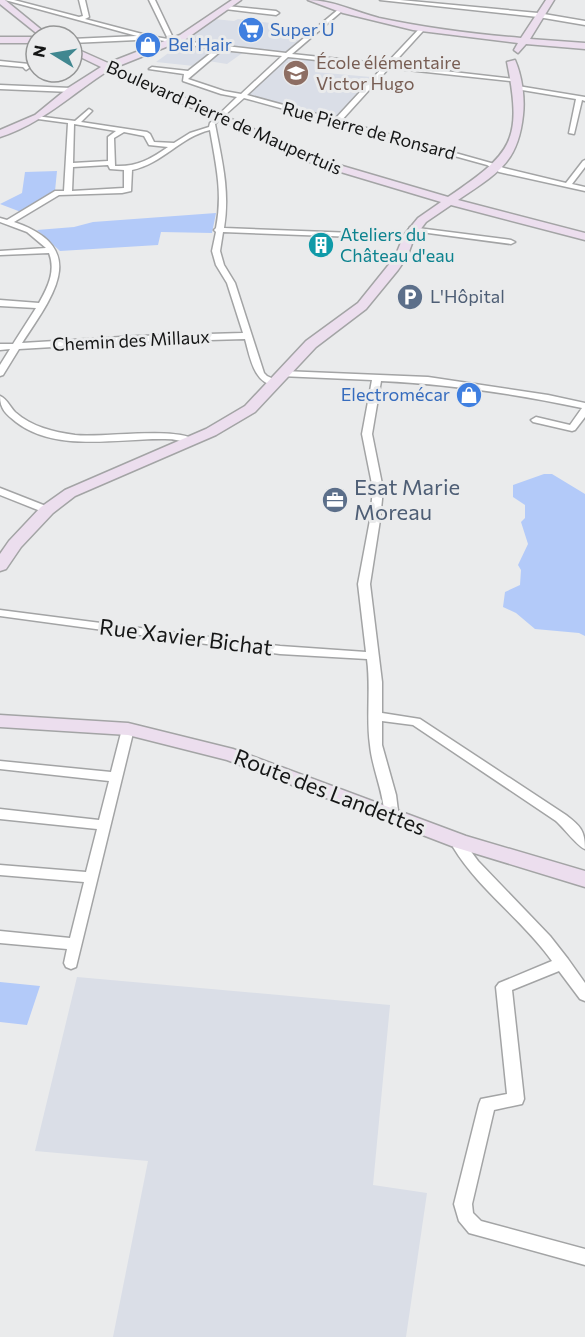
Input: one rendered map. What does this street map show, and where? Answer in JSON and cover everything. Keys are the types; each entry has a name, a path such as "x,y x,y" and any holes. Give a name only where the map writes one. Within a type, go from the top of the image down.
{"street":[{"path":"0,0 30,24"},
{"path":"8,0 150,38 515,82 581,98"},
{"path":"80,19 86,17 82,0"},
{"path":"152,0 172,41"},
{"path":"0,134 38,117 71,90 106,67 196,29 237,0"},
{"path":"312,0 340,10 421,30 585,46"},
{"path":"384,0 538,15 585,23"},
{"path":"421,4 431,0"},
{"path":"0,566 15,544 47,510 70,493 192,441 250,409 311,344 362,306 378,290 401,257 411,233 432,211 497,167 513,144 518,108 512,62 538,15 550,0"},
{"path":"226,8 276,13"},
{"path":"340,10 213,121 212,128 223,187 224,206 216,251 220,266 231,283 260,373 264,378 428,380 538,396 585,408 572,428"},
{"path":"336,122 421,30"},
{"path":"84,41 150,38"},
{"path":"0,40 24,40"},
{"path":"152,69 190,73 221,48"},
{"name":"Boulevard Pierre de Maupertuis","path":"84,56 318,162 448,201 585,237"},
{"path":"0,63 24,65"},
{"name":"Rue Pierre de Ronsard","path":"190,73 185,80 190,83 585,189"},
{"path":"0,87 71,90"},
{"path":"572,134 585,88"},
{"path":"68,193 74,122 88,111"},
{"path":"38,117 147,134 151,144 177,145"},
{"path":"123,130 111,137 112,168 128,168 153,160 200,130 212,128"},
{"path":"568,184 585,162"},
{"path":"69,165 111,163"},
{"path":"4,221 58,194 128,189 128,168"},
{"path":"0,371 50,290 57,270 52,250 37,235 4,221"},
{"path":"218,230 411,233 511,242"},
{"path":"0,254 52,250"},
{"path":"0,303 40,306"},
{"name":"Chemin des Millaux","path":"0,347 138,339 247,336"},
{"path":"377,378 367,434 378,489 376,516 364,584 377,717 376,745 389,795 391,811 388,814"},
{"path":"0,399 4,413 36,428 64,435 99,439 166,435 180,436 192,441"},
{"path":"536,420 585,431"},
{"path":"0,491 47,510"},
{"name":"Rue Xavier Bichat","path":"0,613 280,650 372,656"},
{"path":"377,717 416,722 561,818 572,827 585,844"},
{"name":"Route des Landettes","path":"0,721 128,729 233,755 461,842 496,850 541,867 585,879"},
{"path":"71,963 128,729"},
{"path":"0,765 117,777"},
{"path":"0,814 105,825"},
{"path":"461,842 460,846 473,865 545,940 585,995"},
{"path":"0,870 92,878"},
{"path":"0,937 76,944"},
{"path":"563,963 504,987 516,1099 487,1104 463,1203 465,1216 475,1227 585,1257"}],"shaded area":[{"path":"214,19 234,21 238,19 279,24 276,27 292,29 282,38 299,40 284,53 248,49 227,64 202,60 194,66 156,62 185,41 184,39"},
{"path":"290,57 322,60 315,72 371,77 336,118 246,95"},
{"path":"57,171 55,191 21,212 0,204 22,193 25,172"},
{"path":"216,213 212,233 161,232 158,245 60,251 37,230 74,227 93,222"},
{"path":"544,474 552,474 585,494 585,636 579,633 535,629 516,613 503,607 505,592 520,585 521,570 518,565 528,544 521,522 525,518 525,505 513,497 513,485"},
{"path":"77,977 390,1005 373,1185 427,1193 406,1337 113,1337 148,1161 35,1151"},
{"path":"0,982 40,986 27,1025 0,1022"}],"place":[{"name":"Super U","path":"251,30"},
{"name":"Bel Hair","path":"148,45"},
{"name":"École élémentaire Victor Hugo","path":"296,73"},
{"name":"Ateliers du Château d'eau","path":"321,245"},
{"name":"L'Hôpital","path":"410,297"},
{"name":"Electromécar","path":"469,395"},
{"name":"Esat Marie Moreau","path":"335,500"}]}
